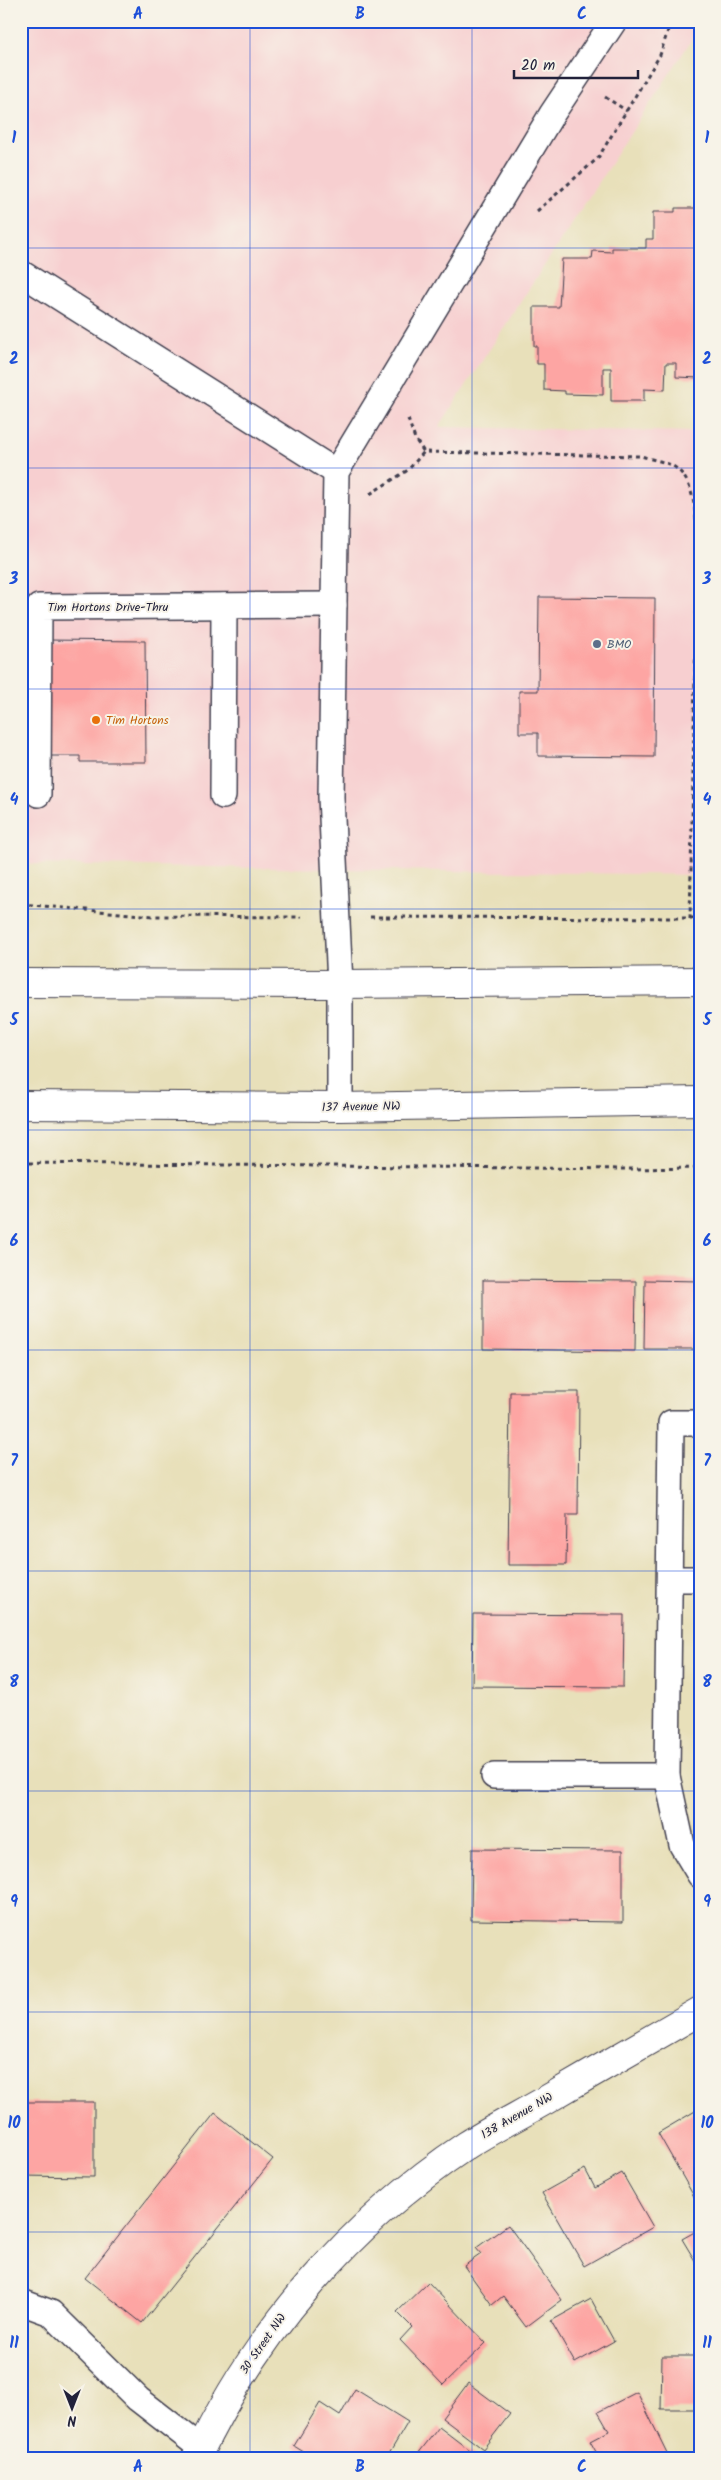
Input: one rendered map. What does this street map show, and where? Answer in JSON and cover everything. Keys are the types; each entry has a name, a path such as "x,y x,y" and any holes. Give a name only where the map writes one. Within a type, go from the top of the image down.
{"main road":[{"path":"21,983 340,984 700,981"},
{"path":"21,997 165,983"},
{"name":"137 Avenue NW","path":"21,1105 340,1107 700,1101"},
{"name":"138 Avenue NW","path":"349,2243 408,2188 468,2145 700,2011"},
{"name":"30 Street NW","path":"199,2453 217,2416 248,2364 282,2316 349,2243"}],"lane":[{"path":"340,1107 340,984 330,797 336,472 547,122 614,21"},
{"path":"21,272 336,472"},
{"name":"Tim Hortons Drive-Thru","path":"38,794 39,607 334,604"},
{"path":"223,796 224,606"},
{"path":"700,1423 671,1423 667,1776 682,1844 700,1875"},
{"path":"670,1579 700,1579"},
{"path":"494,1776 667,1776"},
{"path":"21,2302 51,2313 138,2399 199,2453"}],"path":[{"path":"533,217 538,208 598,158 660,56 671,21"},
{"path":"406,413 415,438 424,452"},
{"path":"335,508 355,503 379,490 408,470 424,452 641,456 671,465 682,473 688,483 698,536 690,919"},
{"path":"21,1162 629,1169 700,1168"}],"shaded area":[{"path":"21,21 700,21 700,27 439,427 700,432 700,875 21,864"}],"building":[{"path":"675,208 700,208 700,378 676,377 676,363 666,363 665,390 644,389 644,401 611,401 611,368 603,368 603,395 565,394 565,391 544,390 544,364 537,364 537,346 534,346 534,307 559,307 562,259 592,259 593,251 612,252 612,248 646,248 646,239 653,239 653,212 675,212"},
{"name":"BMO","path":"539,597 655,598 654,757 538,756 538,733 519,733 519,691 538,691"},
{"name":"Tim Hortons","path":"46,640 145,641 146,762 80,762 80,756 45,756"},
{"path":"483,1280 636,1281 635,1351 483,1349"},
{"path":"645,1280 700,1281 700,1349 644,1349"},
{"path":"510,1392 579,1392 578,1515 567,1515 566,1565 508,1565"},
{"path":"473,1614 624,1615 623,1687 472,1686"},
{"path":"472,1849 623,1850 623,1922 471,1920"},
{"path":"21,2102 94,2102 94,2177 21,2176"},
{"path":"697,2110 700,2115 700,2207 658,2133"},
{"path":"215,2113 273,2159 142,2323 85,2278"},
{"path":"585,2169 595,2188 622,2173 653,2227 584,2266 542,2193"},
{"path":"508,2225 562,2300 526,2327 503,2296 492,2305 464,2266 481,2254 476,2248"},
{"path":"700,2229 700,2269 682,2239"},
{"path":"428,2282 486,2343 443,2385 400,2340 412,2327 397,2312"},
{"path":"591,2299 614,2341 575,2363 551,2321"},
{"path":"662,2356 700,2356 700,2409 661,2409"},
{"path":"468,2383 510,2414 483,2449 442,2418"},
{"path":"355,2389 408,2422 386,2459 315,2459 294,2446 320,2403 340,2416"},
{"path":"637,2392 670,2459 600,2459 590,2441 609,2431 598,2412"},
{"path":"439,2427 477,2456 475,2459 414,2459"}],"place":[{"name":"BMO","path":"597,644"},
{"name":"Tim Hortons","path":"96,720"}]}
